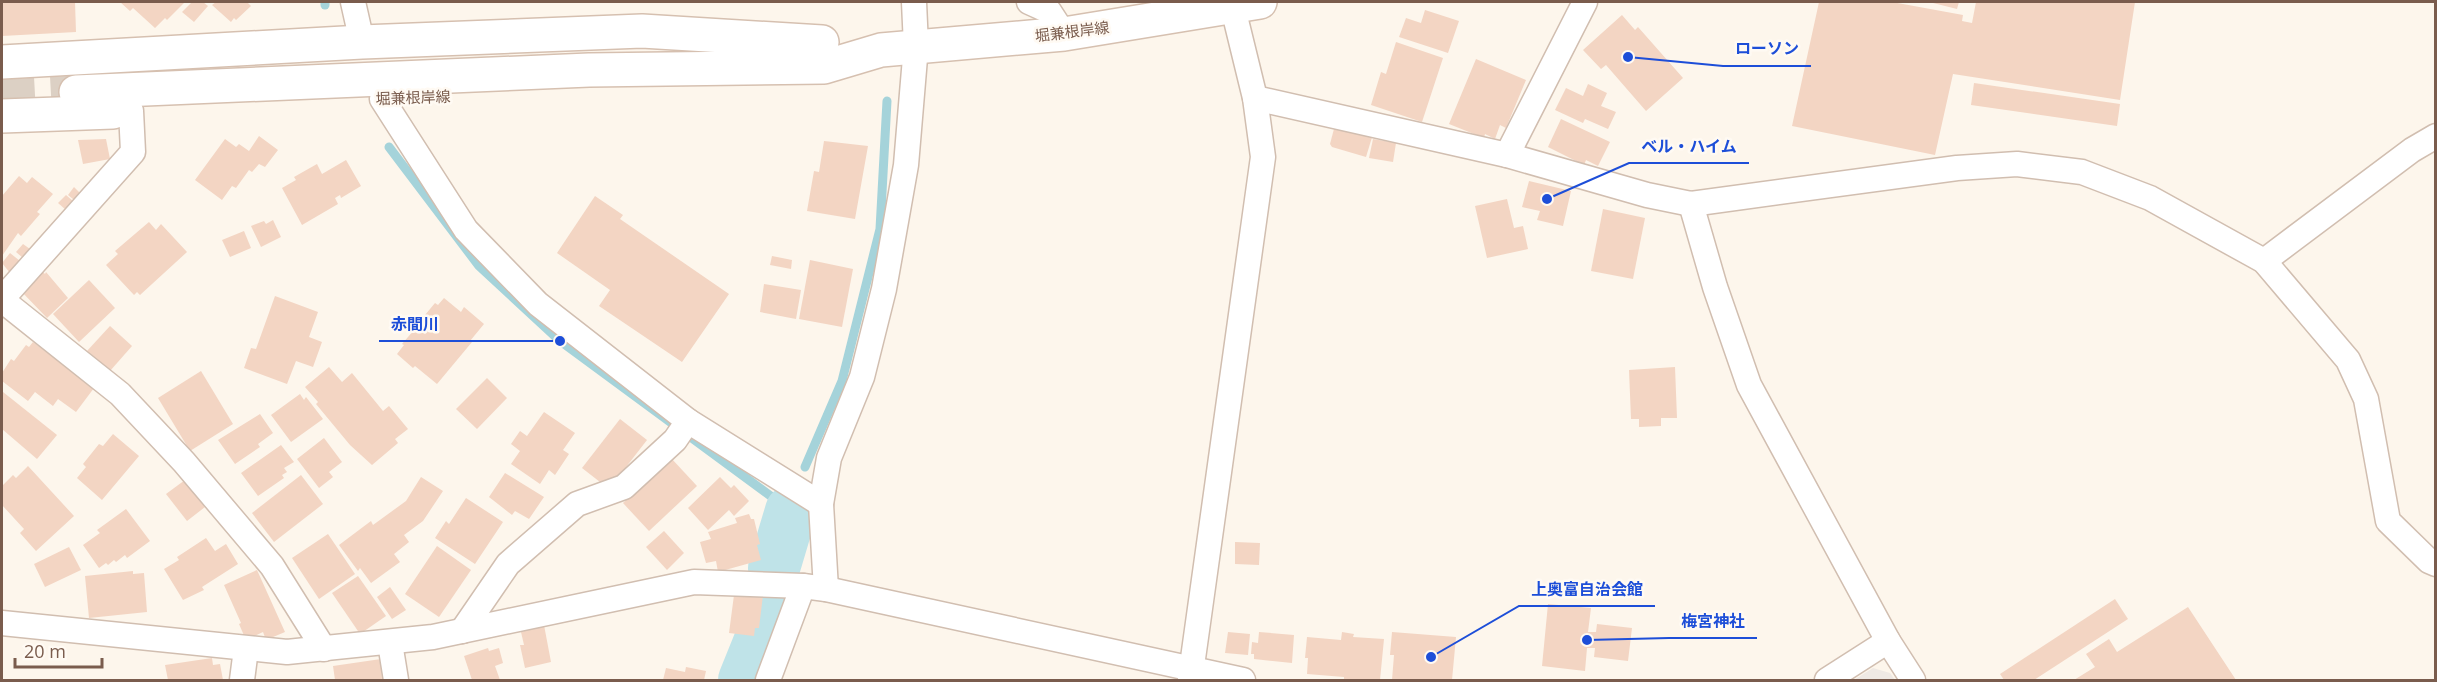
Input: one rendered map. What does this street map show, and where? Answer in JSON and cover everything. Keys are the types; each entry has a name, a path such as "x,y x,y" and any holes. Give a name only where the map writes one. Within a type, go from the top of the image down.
{"main road":[{"name":"堀兼根岸線","path":"75,84 589,70 823,55 1064,34 1247,4"},
{"name":"堀兼根岸線","path":"2,62 362,42 642,31 823,55"},
{"name":"堀兼根岸線","path":"2,116 595,90 823,55"}],"street":[{"path":"353,2 362,42"},
{"path":"768,681 814,587 821,504 829,458 862,377 884,289 906,165 916,46 914,2"},
{"path":"1029,2 1049,11 1064,34"},
{"path":"1507,155 1585,2"},
{"path":"1190,675 1202,604 1263,157 1247,4"},
{"path":"1256,98 1507,155 1647,195 1691,204 1957,168 2017,164 2082,172 2150,198 2264,261 2348,360 2366,399 2388,521 2433,560"},
{"path":"382,99 466,230 538,304 682,431 821,504"},
{"path":"130,111 133,152 3,306 120,394 184,462 272,566 324,649"},
{"path":"2264,261 2412,150 2436,136"},
{"path":"1691,204 1715,287 1749,385 1888,641 1913,681"},
{"path":"462,631 508,564 577,504 624,487 682,431"},
{"path":"2,623 287,652 390,643 462,631 694,582 814,587 1190,675 1243,681"},
{"path":"1827,681 1888,641"},
{"path":"390,643 396,681"},
{"path":"242,681 246,649"}],"shaded area":[{"path":"1873,668 1890,673 1895,680 1854,680"}],"building":[{"path":"2,2 75,2 76,32 2,36"},
{"path":"120,2 185,2 167,20 165,18 155,28 133,8 130,11"},
{"path":"192,2 203,2 208,6 194,22 182,12"},
{"path":"216,2 247,2 251,6 231,22 212,5"},
{"path":"1819,2 1892,2 1963,15 1962,21 1972,23 1976,2 2135,2 2120,100 1953,74 1935,155 1792,126"},
{"path":"1929,2 1959,2 1957,9"},
{"path":"1425,10 1459,21 1448,53 1399,37 1406,18 1421,23"},
{"path":"1622,15 1635,30 1638,27 1683,78 1646,111 1606,65 1601,69 1583,50"},
{"path":"1396,42 1443,58 1422,122 1371,105 1381,72 1386,74"},
{"path":"1476,59 1526,80 1506,128 1500,125 1495,139 1485,134 1484,138 1449,124"},
{"path":"1974,83 2120,104 2117,126 1971,105"},
{"path":"1588,84 1607,93 1601,106 1616,112 1608,129 1585,119 1583,123 1555,110 1566,88 1583,96"},
{"path":"1561,119 1610,142 1598,166 1586,160 1584,165 1548,147"},
{"path":"1335,125 1373,134 1366,157 1332,147 1330,144"},
{"path":"259,136 278,150 265,167 259,164 252,172 249,170 236,188 232,186 222,200 195,180 225,139 236,147 239,144 249,151"},
{"path":"106,139 110,159 83,164 78,140"},
{"path":"1373,139 1396,143 1393,162 1369,158"},
{"path":"824,141 868,146 855,219 807,211 814,171 819,172"},
{"path":"346,160 361,186 341,198 340,195 335,198 338,204 302,225 282,188 296,180 294,177 317,164 322,174"},
{"path":"19,176 27,183 32,177 53,194 37,212 40,214 21,236 18,233 2,256 2,196"},
{"path":"1529,181 1571,191 1563,226 1537,220 1540,211 1522,207"},
{"path":"74,187 80,193 74,200 68,195"},
{"path":"66,195 73,201 66,210 58,203"},
{"path":"595,196 623,215 620,219 729,294 682,362 599,306 610,290 557,253"},
{"path":"1507,199 1514,228 1523,226 1528,249 1487,258 1475,206"},
{"path":"1603,209 1645,218 1633,279 1591,271"},
{"path":"273,220 281,237 261,247 251,226 264,221 266,224"},
{"path":"149,222 156,230 161,224 187,252 140,295 137,292 134,295 106,265 118,254 115,251"},
{"path":"244,231 251,248 230,257 222,240"},
{"path":"23,244 30,249 23,258 16,252"},
{"path":"10,253 20,261 10,273 2,263"},
{"path":"772,256 792,260 791,269 770,265"},
{"path":"810,260 853,269 842,327 799,319"},
{"path":"41,270 45,274 46,272 68,298 47,318 20,290"},
{"path":"89,280 115,308 79,342 53,314"},
{"path":"764,284 801,290 796,319 760,312"},
{"path":"275,296 318,312 309,337 322,342 313,367 296,361 287,384 244,368 251,348 256,349"},
{"path":"444,298 461,312 464,307 484,324 437,384 397,354 404,345 402,344 428,317 425,315 435,303 438,305"},
{"path":"110,326 132,346 110,371 87,351"},
{"path":"33,342 94,388 76,412 58,399 53,406 35,392 28,401 2,381 2,373 11,359 14,361 26,345 29,347"},
{"path":"329,367 342,382 352,373 383,411 389,406 408,429 395,439 398,443 372,465 350,445 305,387"},
{"path":"1675,367 1677,418 1661,418 1661,426 1639,427 1639,419 1631,419 1629,370"},
{"path":"201,371 233,424 190,451 158,398"},
{"path":"487,378 507,398 477,429 456,409"},
{"path":"3,392 57,435 37,459 2,429"},
{"path":"300,394 304,400 306,397 323,419 291,442 271,415"},
{"path":"544,412 575,433 563,450 569,454 555,475 549,470 540,484 511,464 520,451 511,444 520,431 527,436"},
{"path":"260,414 273,433 258,444 260,447 235,464 218,440"},
{"path":"620,419 647,440 609,489 582,468"},
{"path":"113,434 139,456 102,500 77,478 86,467 83,464 99,444 103,446"},
{"path":"324,438 342,462 329,472 333,477 319,488 297,459"},
{"path":"281,445 294,462 284,468 287,472 282,475 284,478 258,496 241,473"},
{"path":"671,458 697,486 649,531 623,503"},
{"path":"28,466 74,516 36,551 20,533 24,529 2,505 2,486 13,475 16,478"},
{"path":"505,473 544,497 529,519 515,511 512,515 489,497"},
{"path":"301,475 323,504 274,542 252,513"},
{"path":"421,477 443,491 423,521 404,535 409,542 394,554 400,562 371,583 360,568 358,571 339,545 371,521 373,525 406,501"},
{"path":"720,477 731,488 734,485 749,501 734,516 729,510 708,530 688,508"},
{"path":"185,480 205,507 187,521 166,494"},
{"path":"466,498 503,522 475,564 435,538 446,521 449,524"},
{"path":"126,509 150,541 127,558 125,555 116,562 114,560 99,568 83,545 100,533 97,530"},
{"path":"749,514 751,519 754,519 761,560 718,572 716,561 706,563 700,542 711,539 708,532 737,523 735,518"},
{"path":"664,531 684,553 667,570 646,547"},
{"path":"328,534 355,574 319,599 292,558"},
{"path":"206,538 215,551 226,544 238,564 202,587 204,590 183,600 164,569 179,560 177,557"},
{"path":"1235,542 1260,543 1259,565 1235,564"},
{"path":"437,546 471,570 439,617 405,594"},
{"path":"69,547 81,570 45,587 34,564"},
{"path":"257,570 285,632 266,640 263,632 246,640 224,585"},
{"path":"133,571 133,574 144,573 147,612 89,618 85,576"},
{"path":"358,576 386,616 360,634 332,593"},
{"path":"390,587 406,610 392,619 377,597"},
{"path":"748,593 763,595 759,628 755,628 754,636 729,633 734,595 748,597"},
{"path":"2115,599 2128,619 2034,680 2004,680 2000,674"},
{"path":"1548,604 1591,608 1588,632 1596,632 1597,624 1632,628 1628,661 1594,657 1595,648 1587,648 1585,671 1542,666"},
{"path":"2188,607 2236,680 2074,680 2095,667 2086,654 2109,639 2117,652"},
{"path":"544,625 551,662 525,668 520,645 524,645 521,632"},
{"path":"1228,632 1250,634 1248,655 1225,653"},
{"path":"1259,632 1294,635 1292,663 1254,659 1254,654 1251,654 1252,642 1258,643"},
{"path":"1342,632 1354,634 1353,637 1384,639 1380,680 1344,680 1344,677 1307,674 1308,658 1305,658 1307,637 1341,640"},
{"path":"1392,632 1456,637 1452,680 1392,680 1394,655 1390,655"},
{"path":"488,648 489,651 499,648 503,663 495,666 500,680 472,680 464,656"},
{"path":"212,658 213,665 220,664 223,680 168,680 165,665"},
{"path":"381,659 382,680 335,680 333,666"},
{"path":"686,667 706,671 704,680 663,680 666,668 685,672"}],"waterway":[{"path":"805,467 842,381 880,229 887,101"},
{"path":"389,147 479,266 560,341 791,511"},
{"path":"774,568 791,511"},
{"path":"744,680 767,623 770,601"}],"tunnel":[{"path":"2,96 76,92"}],"place":[{"name":"ローソン","path":"1628,57"},
{"name":"ベル・ハイム","path":"1547,199"},
{"name":"赤間川","path":"560,341"},
{"name":"梅宮神社","path":"1587,640"},
{"name":"上奥富自治会館","path":"1431,657"}]}
